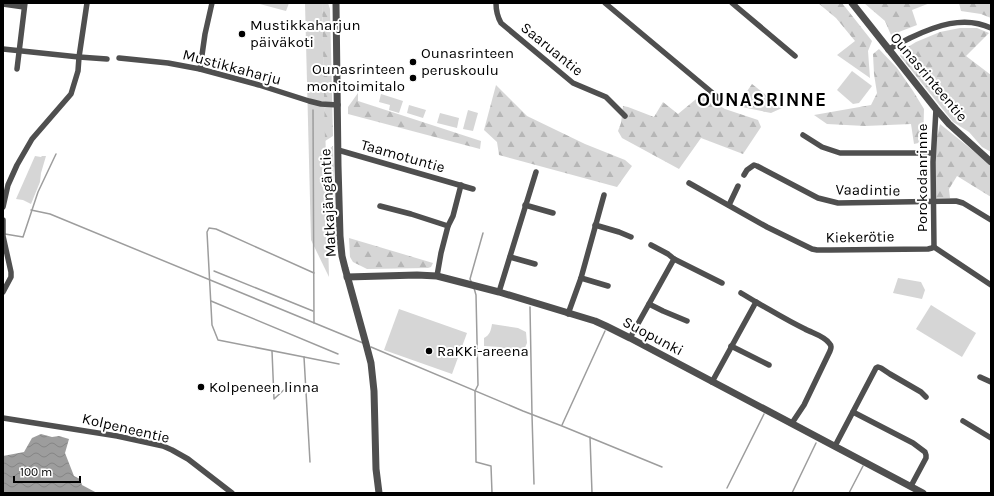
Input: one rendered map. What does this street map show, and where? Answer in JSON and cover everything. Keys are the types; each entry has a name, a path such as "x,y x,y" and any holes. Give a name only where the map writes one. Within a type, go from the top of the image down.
{"street":[{"path":"3,207 8,185 32,139 71,94 78,71 88,3"},
{"path":"200,69 205,34 212,3"},
{"name":"Matkajängäntie","path":"336,3 340,236 342,256 347,277 371,363 374,391 376,469 379,493"},
{"name":"Saaruantie","path":"496,3 496,12 501,23 572,83 606,97 625,116"},
{"path":"605,3 721,100"},
{"path":"732,3 795,56"},
{"name":"Ounasrinteentie","path":"852,3 888,50 949,124 991,162"},
{"path":"3,4 25,5 17,69"},
{"path":"888,50 929,30 947,24 972,22 991,28"},
{"path":"3,49 107,59"},
{"name":"Mustikkaharju","path":"119,58 168,62 259,85 309,102 338,105"},
{"name":"Porokodanrinne","path":"934,247 933,153 936,109"},
{"path":"803,135 822,146 840,153 933,153"},
{"name":"Taamotuntie","path":"338,150 473,189"},
{"name":"Vaadintie","path":"744,175 747,170 754,165 818,198 838,203 934,202"},
{"path":"499,292 536,172"},
{"name":"Kiekerötie","path":"689,183 729,206 807,247 816,250 928,249 934,247"},
{"path":"437,276 448,226 461,185"},
{"path":"729,206 738,186"},
{"path":"568,314 581,278 604,195"},
{"path":"934,202 960,202 991,220"},
{"path":"525,205 553,213"},
{"path":"380,206 448,226"},
{"path":"3,220 3,236 11,272 11,277 3,292"},
{"path":"595,225 631,237"},
{"path":"651,245 674,259 722,283"},
{"path":"934,247 991,284"},
{"path":"510,257 535,264"},
{"path":"630,338 674,259"},
{"name":"Suopunki","path":"347,277 417,275 437,276 499,292 595,321 923,493"},
{"path":"581,278 608,286"},
{"path":"741,293 795,324 824,338 830,344 830,351 804,405 792,423"},
{"path":"712,382 756,302"},
{"path":"649,304 687,321"},
{"path":"731,346 769,365"},
{"path":"835,446 876,368 881,368 921,392 926,397"},
{"path":"980,377 991,382"},
{"path":"853,412 912,443 925,452 926,458 911,486"},
{"name":"Kolpeneentie","path":"3,418 117,436 163,446 188,459 232,493"},
{"path":"963,421 991,438"}],"green space":[{"path":"256,3 289,3 286,11"},
{"path":"305,3 322,3 329,277 311,240"},
{"path":"322,3 328,3 330,9 333,136 325,141"},
{"path":"818,3 842,3 872,41 868,51 870,78 837,55 855,41 836,18"},
{"path":"864,3 930,3 912,10 917,25 891,35 885,21"},
{"path":"959,3 991,3 991,18 981,14 961,11"},
{"path":"960,28 977,28 989,33 966,56 991,75 991,152 982,147 969,132 953,122 900,56 903,50 916,42 940,32"},
{"path":"879,49 897,68 924,109 923,142 914,144 911,124 865,126 827,124 814,115 871,105 877,93 873,54"},
{"path":"852,71 872,86 859,103 853,104 837,90"},
{"path":"752,84 782,108 771,113 737,106"},
{"path":"496,85 527,116 585,144 625,160 632,166 617,187 499,155 497,142 484,130"},
{"path":"358,93 358,101 481,141 480,149 348,114 348,107"},
{"path":"381,94 403,101 399,113 389,110 390,105 379,102"},
{"path":"701,95 725,109 758,120 761,127 743,154 701,138 679,169 622,138 618,131 621,123 623,106 654,117 663,102 678,114"},
{"path":"409,105 426,110 423,118 407,113"},
{"path":"468,110 478,113 473,131 463,129"},
{"path":"440,113 459,118 457,128 437,123"},
{"path":"940,124 991,165 991,197 957,176 949,189 950,198 936,198 933,153"},
{"path":"333,146 336,252 333,252 329,149"},
{"path":"35,156 46,156 40,182 31,204 23,200 16,199"},
{"path":"349,238 433,263 431,267 428,268 367,269 353,262 350,257"},
{"path":"898,278 921,282 925,290 922,299 893,293"},
{"path":"931,305 976,333 962,357 916,329"},
{"path":"399,309 467,333 452,374 384,350"},
{"path":"492,324 518,328 526,332 527,343 523,352 515,353 500,347 484,346 484,338 489,334"}],"water":[{"path":"41,434 69,439 65,453 74,476 80,479 82,485 97,493 3,493 3,456 24,452 32,438"}],"waterway":[{"path":"313,110 314,323"},
{"path":"5,234 23,237 38,192 56,154"},
{"path":"31,210 50,214 363,343"},
{"path":"310,462 304,357 218,340 212,325 207,232 209,228 216,229 314,273"},
{"path":"472,283 470,279 483,233"},
{"path":"214,271 313,311"},
{"path":"474,288 476,295 478,385 475,391 476,462 491,466 492,493"},
{"path":"211,301 338,354"},
{"path":"530,307 534,484"},
{"path":"562,425 605,331"},
{"path":"371,347 523,411 662,467"},
{"path":"272,351 274,399 287,387"},
{"path":"304,357 339,364"},
{"path":"727,488 764,414"},
{"path":"590,437 592,493"},
{"path":"792,493 816,443"},
{"path":"849,493 863,466"}],"place":[{"name":"Mustikkaharjun päiväkoti","path":"242,34"},
{"name":"Ounasrinteen peruskoulu","path":"413,62"},
{"name":"Ounasrinteen monitoimitalo","path":"413,78"},
{"name":"RaKKi-areena","path":"429,351"},
{"name":"Kolpeneen linna","path":"201,387"}],"district":[{"name":"OUNASRINNE","path":"762,99"}]}
